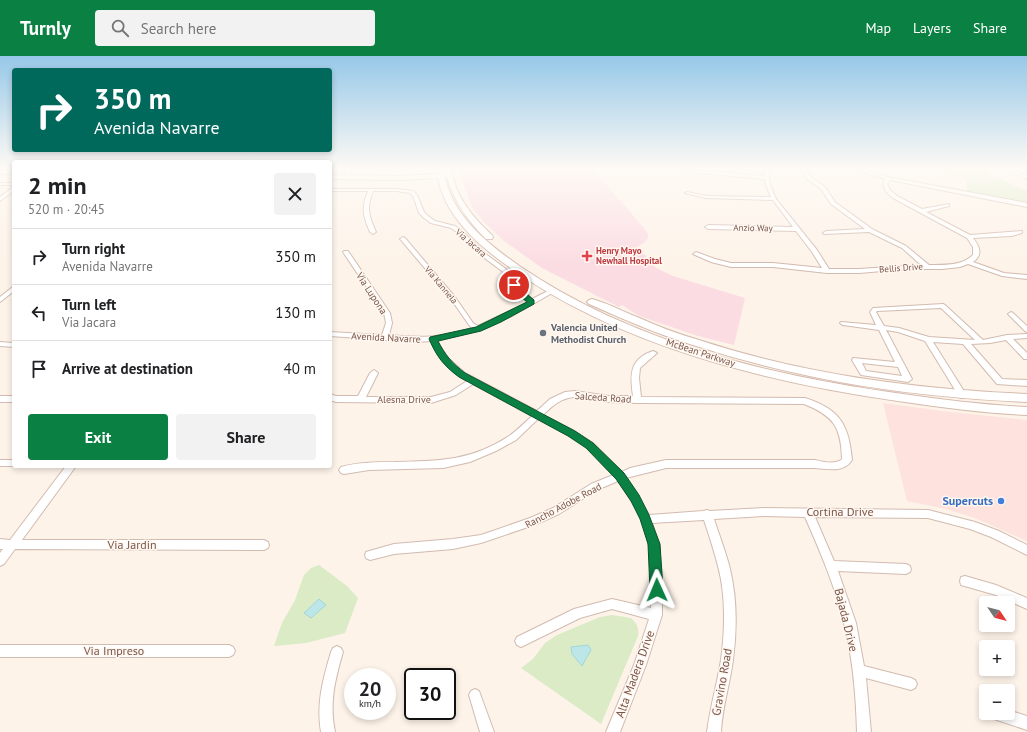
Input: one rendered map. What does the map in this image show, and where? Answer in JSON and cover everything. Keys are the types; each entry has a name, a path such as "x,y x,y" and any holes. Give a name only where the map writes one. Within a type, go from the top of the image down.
{"main road":[{"name":"McBean Parkway","path":"449,201 457,214 475,235 492,251 517,268 552,291 604,316 650,335 710,356 781,375 889,397 1027,411"},
{"name":"McBean Parkway","path":"459,201 489,237 520,261 559,286 605,308 690,340 782,366 874,384 963,396 1027,398"}],"street":[{"path":"366,201 365,211 373,232"},
{"name":"Via Jacara","path":"417,201 422,213 426,218 433,222 453,227 460,232 485,256 504,270 518,290 532,302"},
{"path":"775,201 815,252 827,271"},
{"path":"831,201 870,230 904,247 926,266"},
{"path":"902,201 969,237 975,243 977,254 968,262"},
{"path":"1004,201 1027,205"},
{"path":"922,211 947,205"},
{"name":"Anzio Way","path":"708,227 797,229"},
{"path":"826,233 870,230"},
{"path":"969,237 1012,234 1020,232"},
{"name":"Via Kannela","path":"403,239 453,298 471,324 478,329"},
{"name":"Via Lupona","path":"346,252 387,313 389,323 385,337"},
{"name":"Bellis Drive","path":"696,254 721,263 732,265 771,265 827,271 949,266 968,262"},
{"path":"968,262 995,273 1012,276 1027,276"},
{"path":"0,300 12,290"},
{"name":"Avenida Navarre","path":"332,334 433,339 478,329 552,291"},
{"path":"901,365 856,360 864,373 908,379 901,365 882,328 873,312 875,309 943,306 981,342"},
{"path":"1011,314 1027,330"},
{"path":"842,323 899,330 928,339 981,342 1007,337 1027,336"},
{"path":"1007,337 1027,357"},
{"name":"Alta Madera Drive","path":"433,339 440,355 448,365 472,381 538,415 590,445 620,476 635,498 646,519 654,544 657,578 656,615 640,665 613,732"},
{"path":"928,339 963,396"},
{"path":"964,341 1000,382 1027,383"},
{"path":"0,344 12,345"},
{"path":"638,400 634,369 641,361 653,353"},
{"path":"361,399 374,373"},
{"name":"Alesna Drive","path":"332,398 336,399 431,400 447,397 458,392 472,381"},
{"name":"Salceda Road","path":"344,470 369,466 443,464 470,458 493,449 513,438 553,400 575,394 609,399 638,400 805,401 821,407 831,413 839,421 844,433"},
{"path":"0,399 12,398"},
{"name":"Rancho Adobe Road","path":"370,556 394,549 453,544 481,539 517,528 556,511 594,487 630,472 666,464 814,464 837,466 844,464 847,460 844,433"},
{"path":"0,463 12,463"},
{"path":"0,561 70,468"},
{"name":"Cortina Drive","path":"646,519 708,514 764,512 928,514 971,525 995,534 1027,550"},
{"name":"Bajada Drive","path":"808,512 831,566 850,624 862,699 864,732"},
{"name":"Gravino Road","path":"708,514 724,568 728,596 730,633 725,672 715,714 714,732"},
{"name":"Via Jardin","path":"0,544 264,545"},
{"path":"831,566 906,569"},
{"path":"965,580 984,585 1015,597 1027,604"},
{"path":"521,641 578,613 612,604 628,606 656,615"},
{"name":"Via Impreso","path":"0,651 229,651"},
{"path":"328,732 326,723 325,693 337,652"},
{"path":"858,670 911,684"},
{"path":"475,695 487,732"},
{"path":"1015,719 1027,723"}],"shaded area":[{"name":"Henry Mayo Newhall Hospital","path":"470,201 620,201 648,233 648,238 645,242 634,249 645,255 656,268 673,276 745,298 734,345 698,336 639,316 622,305 619,307 542,268 504,241 484,222 472,207"},
{"path":"883,403 1027,420 1027,541 975,518 946,509 907,501"}],"green space":[{"path":"1015,201 1027,201 1027,203"},
{"path":"319,565 347,586 358,598 345,633 306,643 274,646 282,623 295,600 304,575 311,568"},
{"path":"612,615 631,618 637,626 638,636 601,724 521,668 533,659 545,643 557,635 600,617"}],"water":[{"path":"319,599 326,605 311,618 304,613"},
{"path":"588,645 591,650 582,666 572,654 571,647"}],"place":[{"name":"Henry Mayo Newhall Hospital","path":"587,256"},
{"name":"Valencia United Methodist Church","path":"543,333"},
{"name":"Supercuts","path":"1001,501"}],"route":[{"path":"514,285 532,302 478,329 459,335 433,339 440,355 448,365 472,381 571,433 590,445 620,476 635,498 646,519 654,544 657,590"}]}
